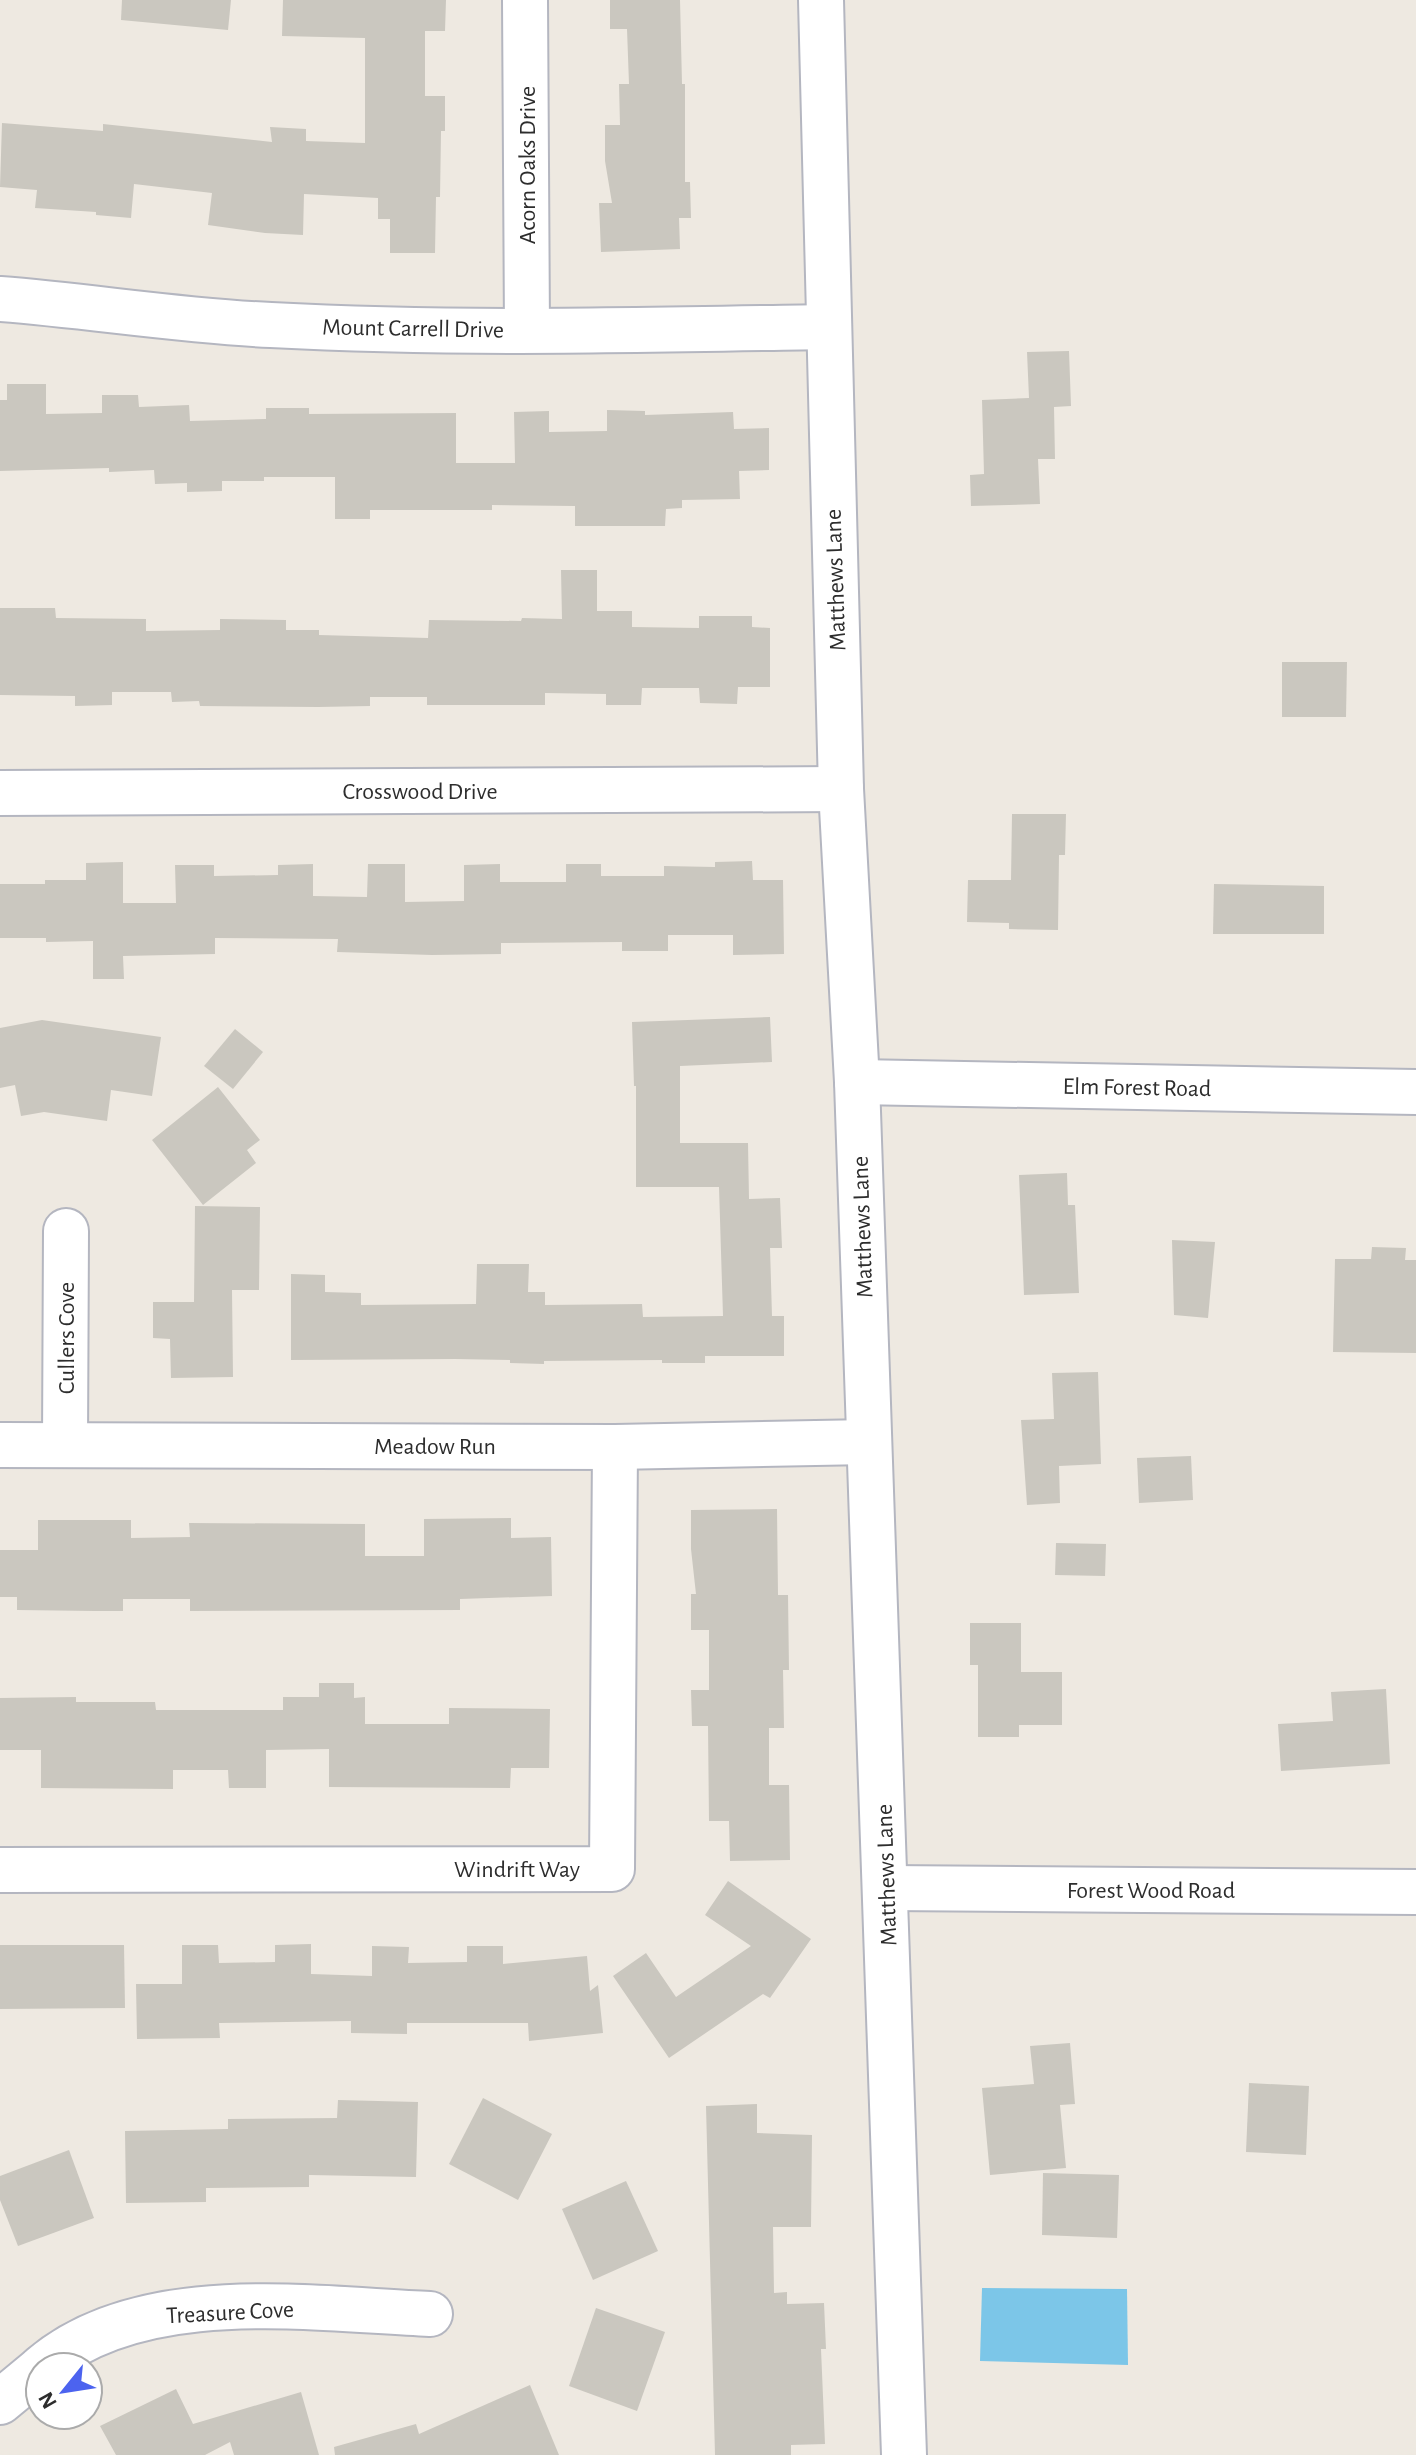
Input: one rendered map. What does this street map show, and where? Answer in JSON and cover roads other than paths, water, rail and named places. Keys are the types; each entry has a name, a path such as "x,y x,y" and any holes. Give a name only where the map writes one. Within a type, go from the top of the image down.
{"street":[{"name":"Acorn Oaks Drive","path":"525,0 527,330"},
{"name":"Matthews Lane","path":"821,0 841,789 857,1082 887,1888 904,2455"},
{"name":"Mount Carrell Drive","path":"0,299 231,323 527,330 828,327"},
{"name":"Crosswood Drive","path":"0,793 841,789"},
{"name":"Elm Forest Road","path":"857,1082 1416,1092"},
{"name":"Cullers Cove","path":"65,1445 66,1231"},
{"name":"Meadow Run","path":"0,1445 615,1447 869,1442"},
{"name":"Windrift Way","path":"0,1870 612,1869 615,1447"},
{"name":"Forest Wood Road","path":"887,1888 1416,1892"},
{"name":"Treasure Cove","path":"65,2351 99,2333 167,2312 257,2306 430,2314"},
{"name":"Treasure Cove","path":"0,2402 24,2382"}],"water":[{"path":"982,2288 1127,2289 1128,2365 980,2361"}]}
